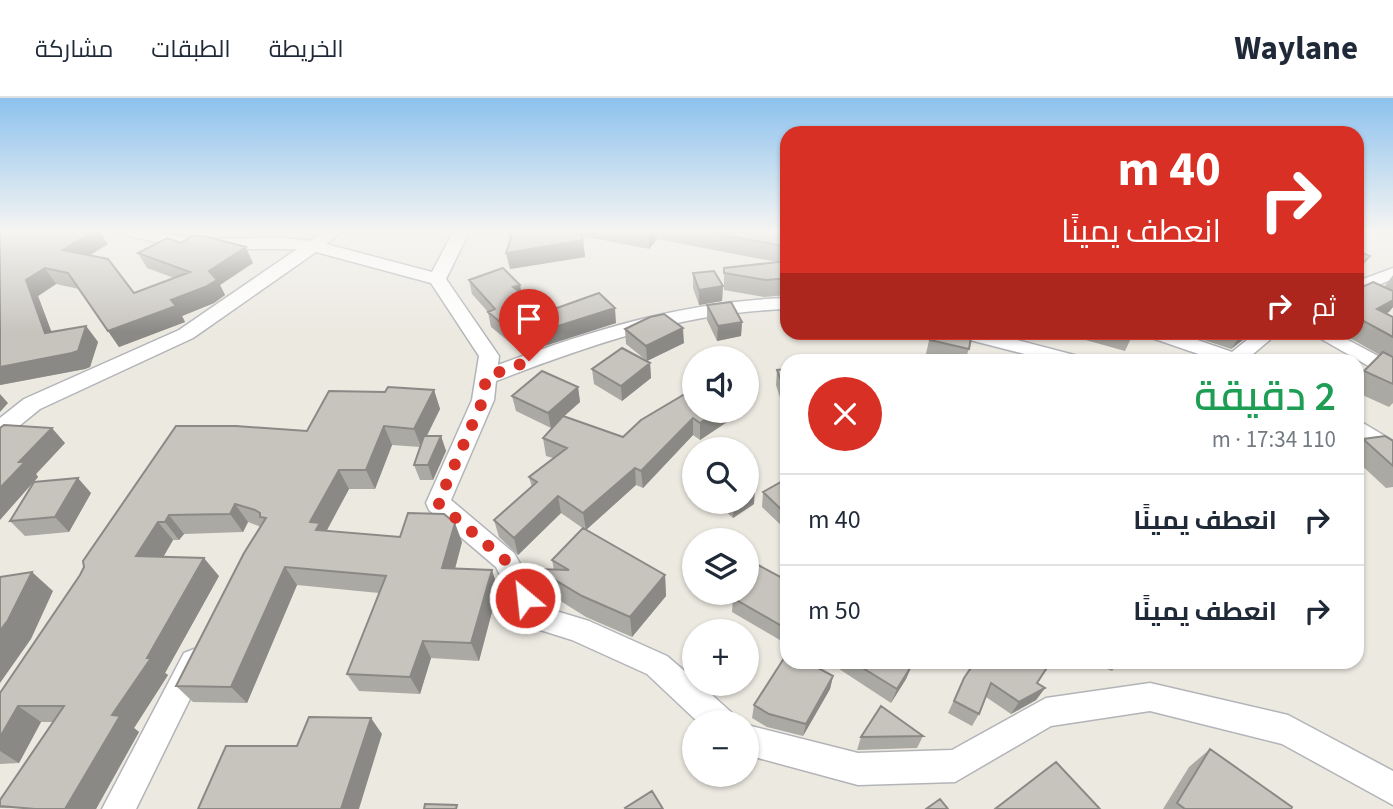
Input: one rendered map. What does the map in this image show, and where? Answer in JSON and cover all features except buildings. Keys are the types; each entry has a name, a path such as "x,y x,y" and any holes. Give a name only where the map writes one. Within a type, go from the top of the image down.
{"street":[{"path":"0,430 32,404 186,334 286,265"},
{"path":"398,265 437,279 489,356 483,400 438,503 505,560 525,598 547,620 579,630 657,666 704,710"},
{"path":"437,279 444,265"},
{"path":"1364,285 1393,273"},
{"path":"1364,291 1381,299"},
{"path":"486,377 595,336 693,312 748,302 780,303"},
{"path":"992,340 1047,354"},
{"path":"1176,340 1217,354"},
{"path":"1242,354 1260,340"},
{"path":"1333,340 1358,354"},
{"path":"1364,357 1393,373"},
{"path":"1364,432 1393,452"},
{"path":"119,809 207,637"},
{"path":"759,743 858,769 955,766 1046,712 1150,697 1289,730 1393,789"}],"route":[{"path":"525,598 505,560 438,503 456,456 483,400 486,377 529,361"}]}
